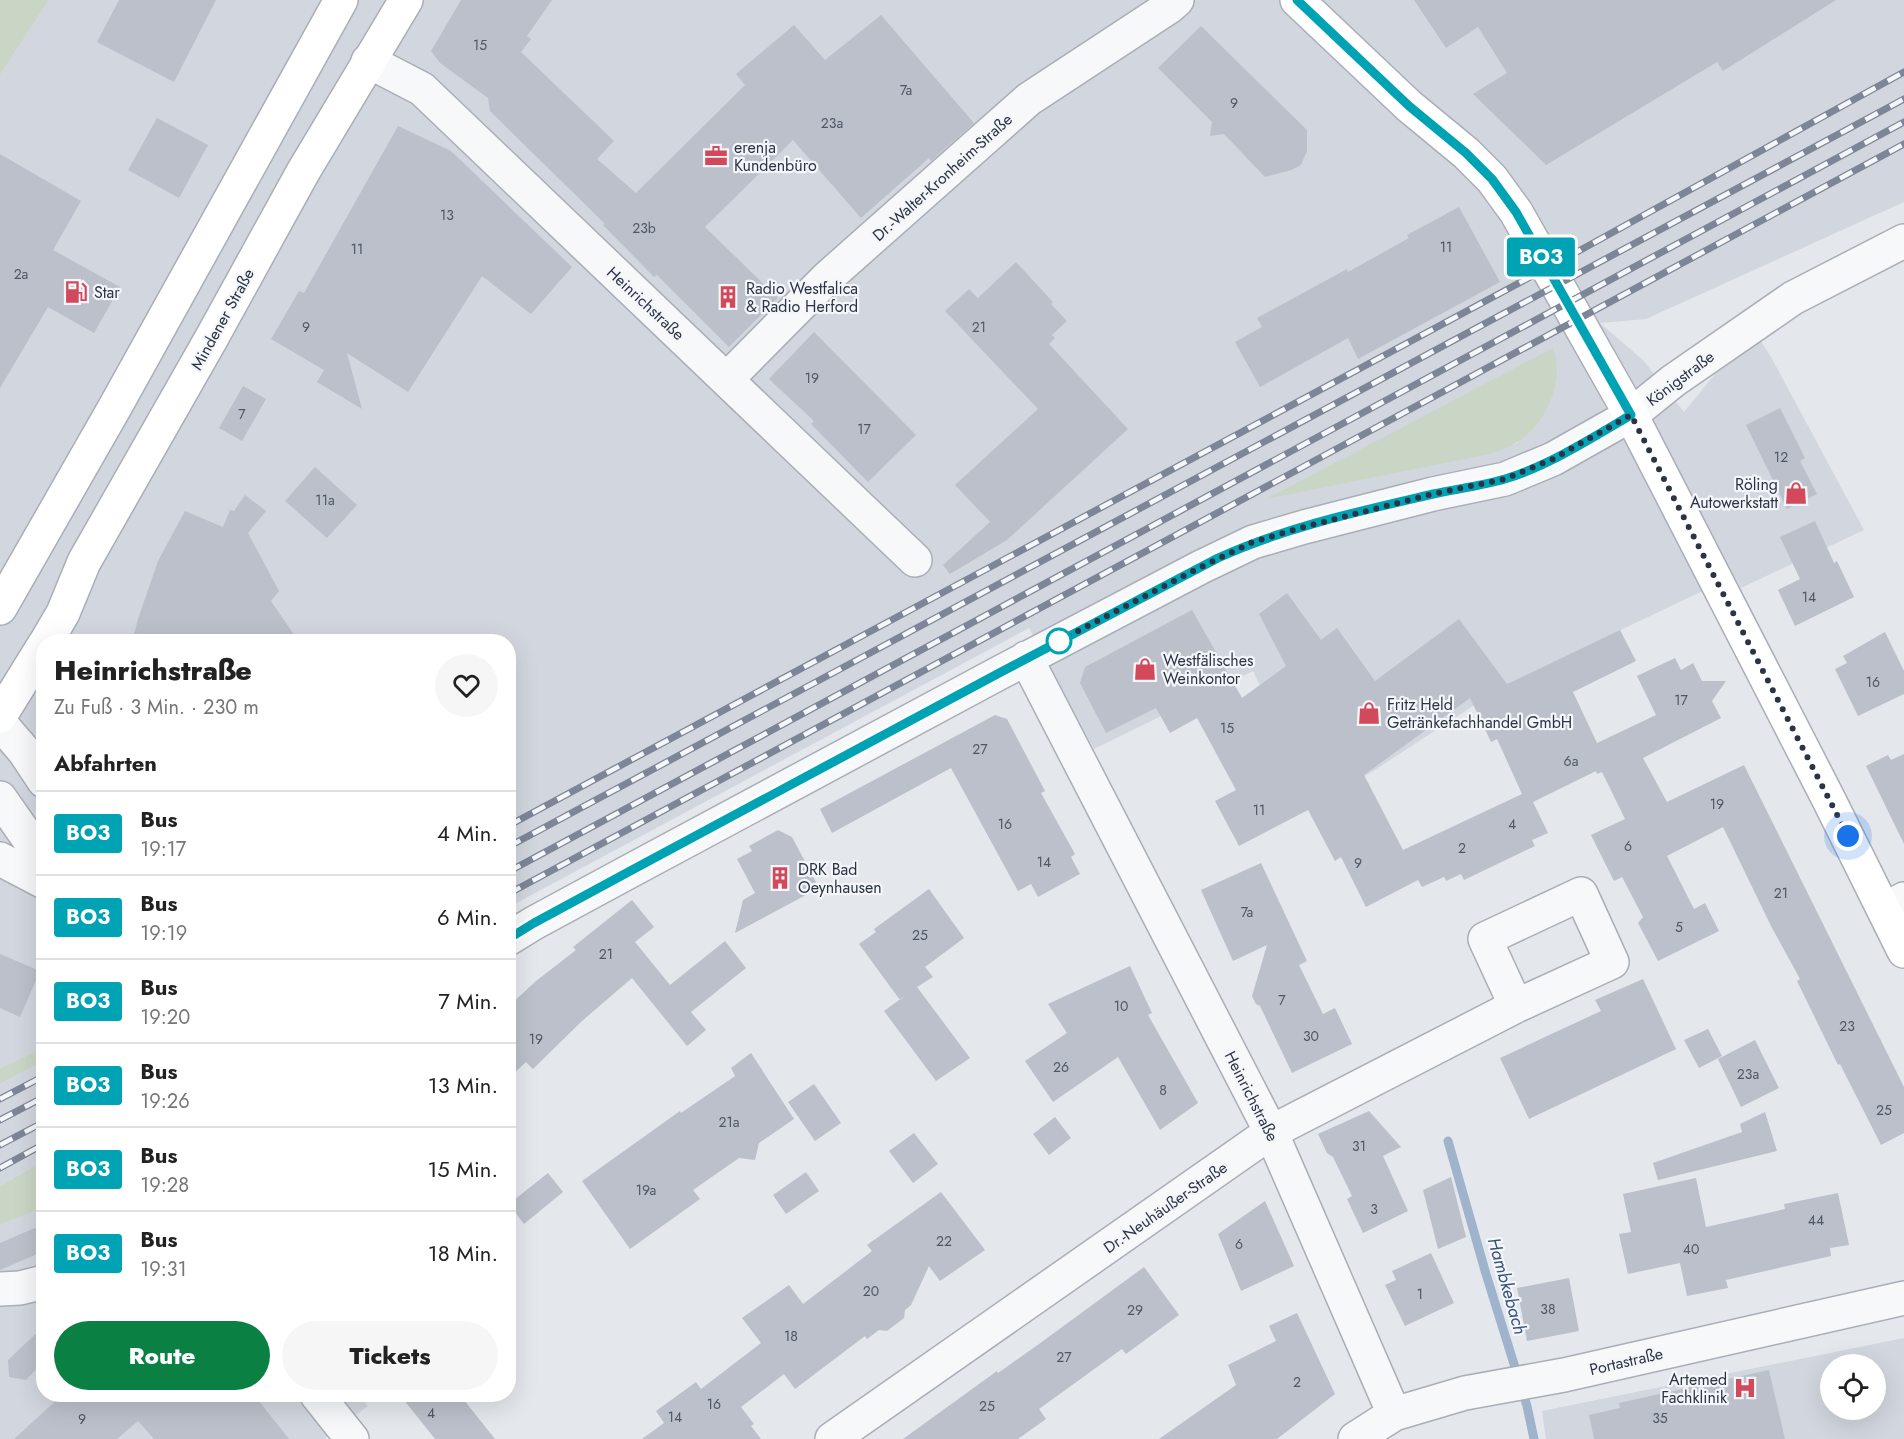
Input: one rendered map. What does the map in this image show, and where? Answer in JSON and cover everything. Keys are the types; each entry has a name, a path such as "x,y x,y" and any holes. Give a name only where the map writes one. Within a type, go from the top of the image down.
{"main road":[{"path":"0,608 115,407 341,0"},
{"name":"Mindener Straße","path":"51,634 63,613 84,562 303,172 406,0"},
{"path":"1297,0 1409,106 1466,153 1492,179 1516,212 1631,415 1894,904 1904,951"},
{"name":"Mindener Straße","path":"0,716 36,658"}],"street":[{"name":"Dr.-Walter-Kronheim-Straße","path":"727,379 827,278 1029,99 1177,0"},
{"name":"Heinrichstraße","path":"368,61 422,89 915,560"},
{"name":"Königstraße","path":"516,934 1026,658 1253,542 1433,494 1505,479 1553,459 1631,415 1673,381 1793,298 1904,241"},
{"name":"Heinrichstraße","path":"1026,658 1271,1132 1394,1414"},
{"path":"0,723 36,769"},
{"path":"0,798 36,850"},
{"path":"0,859 36,878"},
{"name":"Dr.-Neuhäußer-Straße","path":"832,1439 1271,1132 1516,1006"},
{"path":"0,1288 20,1288 36,1284"},
{"name":"Portastraße","path":"1355,1439 1394,1414 1465,1393 1564,1375 1904,1298"},
{"path":"323,1402 352,1439"}],"shaded area":[{"path":"49,0 1904,0 1904,202 1646,319 1600,323 1643,360 1684,412 1715,374 1760,340 1864,530 1741,588 1734,576 1507,684 1350,786 1289,744 1253,671 1094,749 1029,628 516,903 516,634 36,634 36,1051 0,1068 0,75","holes":["1553,349 1552,397 1530,432 1516,444 1269,498"]},
{"path":"36,1065 36,1165 0,1186 0,1084"},
{"path":"36,1184 36,1402 365,1402 368,1406 324,1439 0,1439 0,1205"},
{"name":"Artemed Fachklinik","path":"1904,1338 1904,1439 1546,1439 1542,1411 1820,1355 1820,1420 1886,1420 1886,1354 1825,1354"}],"green space":[{"path":"0,0 49,0 0,75"},
{"path":"1553,348 1557,374 1550,402 1536,426 1513,445 1489,454 1266,499"},
{"path":"36,1051 36,1065 0,1084 0,1068"},
{"path":"36,1165 36,1211 0,1224 0,1186"}],"building":[{"path":"119,0 216,0 174,82 97,42"},
{"path":"461,0 552,0 527,36 531,39 521,52 614,141 597,159 636,193 745,85 736,74 794,25 825,60 881,15 974,123 931,161 929,158 861,218 793,140 705,227 778,298 729,347 657,275 654,277 603,225 605,224 490,111 488,98 440,63 431,51"},
{"path":"1414,0 1836,0 1723,71 1717,62 1546,165 1473,94 1507,73 1478,27 1446,48"},
{"path":"1201,26 1307,130 1307,151 1301,165 1265,177 1224,134 1210,136 1212,122 1158,68"},
{"path":"157,118 208,145 179,198 128,170"},
{"path":"398,126 451,151 572,267 531,314 482,276 408,392 347,353 362,409 317,382 324,370 271,339 299,291 304,293"},
{"path":"0,154 81,201 53,250 120,287 94,333 48,307 0,388"},
{"path":"1459,207 1500,282 1358,359 1348,338 1260,387 1235,342 1262,327 1257,318 1347,269 1348,272 1409,238 1407,235"},
{"path":"1016,262 1053,302 1051,304 1067,321 1052,335 1055,338 1049,344 1128,429 1007,540 950,574 943,565 990,522 955,485 1038,409 945,311 969,289 978,298"},
{"path":"814,332 916,435 868,482 811,424 814,421 769,379"},
{"path":"243,386 266,399 242,441 219,428"},
{"path":"1780,408 1805,458 1800,461 1817,494 1787,509 1746,425"},
{"path":"315,467 357,505 327,538 285,501"},
{"path":"245,495 266,511 248,533 279,591 271,601 294,634 134,634 158,561 185,511 223,527 230,510 234,511"},
{"path":"1815,521 1834,563 1837,561 1854,597 1795,626 1778,590 1800,579 1780,537"},
{"path":"1287,593 1321,640 1337,628 1375,681 1459,619 1507,684 1620,630 1636,661 1573,692 1597,743 1656,715 1637,676 1675,658 1681,670 1693,663 1702,681 1726,681 1712,701 1721,718 1643,758 1667,802 1744,765 1904,1087 1904,1133 1881,1145 1840,1064 1838,1065 1797,981 1800,979 1771,926 1723,827 1667,856 1694,909 1705,903 1719,931 1658,961 1638,923 1643,917 1622,877 1614,881 1591,835 1625,819 1602,772 1597,774 1596,771 1533,802 1548,833 1532,840 1535,846 1464,880 1461,874 1446,881 1444,877 1422,887 1418,880 1366,907 1341,857 1335,861 1308,810 1239,846 1215,801 1236,790 1197,718 1170,733 1156,708 1106,733 1080,683 1085,667 1192,610 1242,698 1286,666 1259,614","holes":["1470,698 1491,742 1497,739 1522,794 1403,850 1364,775"]},
{"path":"1885,632 1904,671 1904,694 1858,716 1835,669 1847,663 1843,656"},
{"path":"995,715 1007,719 1045,791 1041,793 1075,854 1071,857 1080,874 1038,897 1031,884 1018,891 951,768 832,833 820,809"},
{"path":"1904,754 1904,844 1866,766 1888,755 1891,760"},
{"name":"DRK Bad Oeynhausen","path":"778,830 792,837 819,888 735,933 743,900 755,893 737,859 752,851 749,846"},
{"path":"1261,863 1307,961 1299,965 1323,1014 1335,1008 1352,1044 1292,1073 1260,1006 1256,1004 1252,996 1267,945 1233,961 1201,890"},
{"path":"929,889 964,938 925,967 933,977 917,987 970,1058 936,1081 884,1011 900,1000 859,944 876,932 874,929"},
{"path":"632,900 654,927 635,942 670,985 725,941 746,968 691,1012 706,1030 687,1046 632,978 582,1021 533,1069 526,1062 516,1071 516,1000 576,950 573,947"},
{"path":"0,954 36,969 36,980 20,1017 0,1008"},
{"path":"1130,966 1152,1013 1148,1015 1198,1103 1160,1130 1118,1057 1053,1102 1025,1061 1067,1033 1048,1004"},
{"path":"1643,979 1676,1049 1529,1119 1500,1058 1601,1011 1595,1000"},
{"path":"1708,1029 1722,1056 1699,1068 1684,1040"},
{"path":"1755,1040 1779,1088 1741,1107 1718,1059"},
{"path":"751,1053 794,1119 759,1143 755,1160 739,1158 693,1190 700,1199 630,1249 582,1181 680,1111 681,1113 735,1076 731,1068"},
{"path":"814,1084 841,1123 815,1141 788,1102"},
{"path":"1369,1111 1401,1147 1383,1156 1408,1211 1363,1233 1347,1199 1352,1196 1333,1157 1327,1153 1318,1134"},
{"path":"1765,1112 1777,1151 1658,1180 1653,1163 1742,1132 1740,1124"},
{"path":"1055,1117 1071,1138 1049,1155 1033,1134"},
{"path":"914,1133 938,1164 913,1183 889,1151"},
{"path":"806,1172 819,1191 786,1214 773,1195"},
{"path":"548,1173 563,1192 524,1224 516,1213 516,1198"},
{"path":"1451,1177 1466,1237 1438,1249 1423,1190"},
{"path":"1696,1178 1706,1227 1785,1209 1784,1204 1838,1193 1849,1245 1830,1248 1831,1256 1726,1280 1728,1288 1687,1296 1680,1263 1628,1274 1619,1234 1631,1232 1623,1194"},
{"path":"941,1192 985,1250 940,1281 929,1266 911,1305 905,1310 904,1318 887,1331 879,1330 867,1339 865,1336 795,1389 784,1374 741,1407 754,1424 751,1426 761,1439 642,1439 664,1423 656,1411 696,1382 701,1389 761,1343 742,1318 789,1285 803,1304 872,1251 867,1245"},
{"path":"1265,1201 1294,1266 1241,1291 1218,1234"},
{"path":"36,1227 36,1254 0,1270 0,1243"},
{"path":"1431,1253 1454,1303 1405,1326 1385,1285 1396,1280 1392,1271"},
{"path":"1144,1267 1179,1315 1126,1354 1122,1349 1039,1409 1046,1419 1018,1439 903,1439 997,1371 998,1373 1039,1344"},
{"path":"1569,1278 1579,1331 1527,1341 1517,1288"},
{"path":"1297,1313 1335,1394 1277,1439 1159,1439 1236,1385 1228,1365 1276,1341 1269,1326"},
{"path":"36,1334 36,1369 26,1380 9,1377 8,1360"},
{"path":"1769,1370 1785,1439 1594,1439 1589,1415 1620,1408 1619,1403"},
{"path":"54,1402 260,1402 289,1439 154,1439 138,1421 117,1439 14,1439"},
{"path":"406,1402 466,1402 495,1439 435,1439"}],"waterway":[{"name":"Hambkebach","path":"1448,1141 1527,1406 1534,1439"}],"railway":[{"path":"516,822 1575,253 1904,72"},
{"path":"516,843 1904,99"},
{"path":"516,868 1904,122"},
{"path":"516,890 1904,144"},
{"path":"0,1099 36,1080"},
{"path":"0,1120 36,1101"},
{"path":"0,1145 36,1126"},
{"path":"0,1168 36,1148"}],"bus line":[{"name":"BO3","path":"516,934 1001,672 1218,558 1253,542 1304,527 1433,494 1505,479 1553,459 1631,415 1516,212 1492,179 1466,153 1409,106 1297,0"}],"place":[{"name":"erenja Kundenbüro","path":"716,156"},
{"name":"Star","path":"76,292"},
{"name":"Radio Westfalica & Radio Herford","path":"728,297"},
{"name":"Röling Autowerkstatt","path":"1796,493"},
{"name":"Westfälisches Weinkontor","path":"1145,669"},
{"name":"Fritz Held Getränkefachhandel GmbH","path":"1369,713"},
{"name":"DRK Bad Oeynhausen","path":"780,878"},
{"name":"Artemed Fachklinik","path":"1745,1388"}],"route":[{"path":"1059,641 1253,542 1433,494 1505,479 1553,459 1631,415 1848,836"}]}
